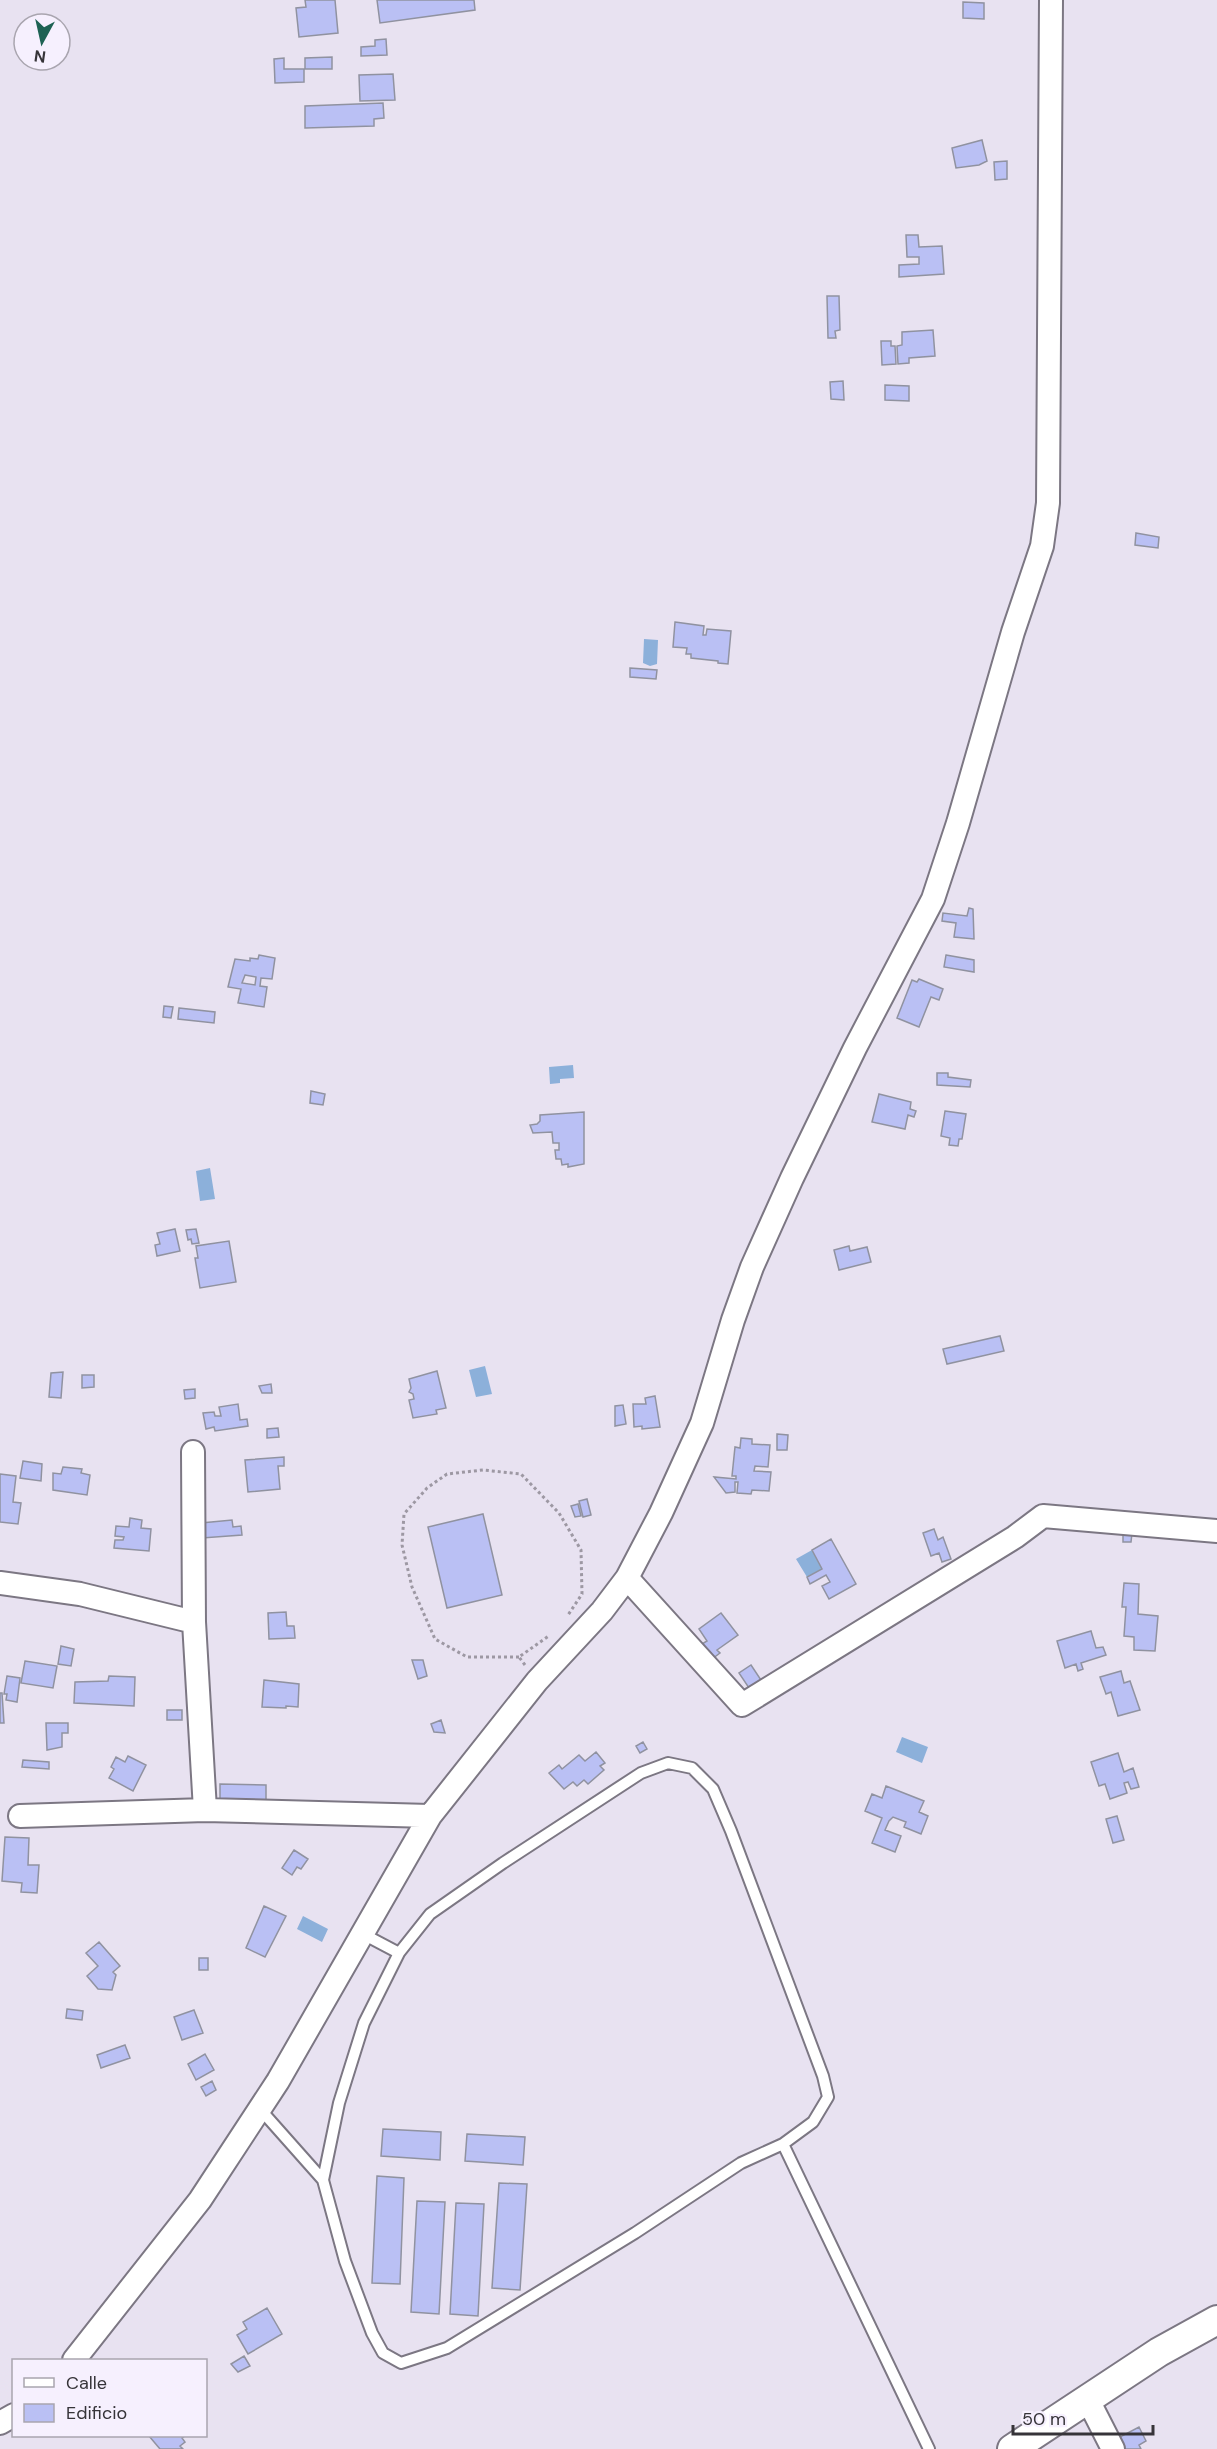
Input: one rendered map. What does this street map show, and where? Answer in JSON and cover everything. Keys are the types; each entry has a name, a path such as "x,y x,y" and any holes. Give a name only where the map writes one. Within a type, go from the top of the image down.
{"street":[{"path":"76,2359 200,2200 260,2109 430,1816 537,1681 602,1611 627,1578 661,1513 702,1423 748,1278 788,1188 855,1048 933,899 958,823 1013,632 1042,546 1048,503 1051,0"},
{"path":"193,1452 194,1622 205,1810"},
{"path":"627,1578 742,1705 1015,1537 1043,1516 1217,1531"},
{"path":"0,1583 80,1594 194,1622"},
{"path":"20,1816 205,1810 430,1816"},
{"path":"1012,2449 1159,2352 1217,2320"},
{"path":"1087,2398 1113,2449"}],"lane":[{"path":"260,2109 323,2180 345,2261 372,2333 383,2353 401,2363 447,2348 635,2233 741,2163 783,2144 813,2122 828,2097 823,2076 731,1831 712,1789 692,1768 668,1763 641,1773 503,1863 430,1914 399,1953 364,2023 339,2103 323,2180"},
{"path":"363,1934 399,1953"},
{"path":"783,2144 929,2449"}],"path":[{"path":"552,1633 519,1658 467,1657 435,1639 412,1587 402,1545 404,1514 427,1488 447,1474 483,1470 521,1474 559,1513 580,1550 582,1594 566,1619"},
{"path":"519,1658 537,1681"}],"water":[{"path":"644,639 658,640 657,664 650,666 643,663"},
{"path":"573,1065 574,1078 560,1079 560,1083 550,1084 549,1067"},
{"path":"210,1168 215,1199 200,1201 196,1171"},
{"path":"485,1366 492,1394 476,1397 469,1370"},
{"path":"812,1550 822,1569 807,1577 796,1559"},
{"path":"902,1737 928,1747 922,1763 896,1752"},
{"path":"303,1916 328,1929 322,1942 297,1929"}],"building":[{"path":"305,0 335,0 338,33 299,37 296,8 306,7"},
{"path":"377,0 474,0 475,10 380,23"},
{"path":"963,2 984,3 984,19 963,18"},
{"path":"386,39 387,55 361,56 361,47 375,46 375,40"},
{"path":"332,57 332,69 305,69 305,58"},
{"path":"284,58 284,69 304,69 304,82 275,83 274,59"},
{"path":"393,74 395,100 360,101 359,75"},
{"path":"383,103 384,118 374,119 374,126 305,128 305,106"},
{"path":"982,140 987,161 979,165 956,168 952,148"},
{"path":"1007,161 1007,179 995,180 994,162"},
{"path":"906,235 918,235 919,247 942,246 944,274 899,277 899,265 919,264 919,257 907,257"},
{"path":"827,296 839,296 840,330 835,331 836,338 828,338"},
{"path":"933,330 935,356 909,358 909,363 898,364 897,346 902,345 902,332"},
{"path":"881,341 891,341 891,346 895,346 896,364 882,365"},
{"path":"843,381 844,400 831,399 830,382"},
{"path":"885,385 909,386 909,401 885,400"},
{"path":"1136,533 1159,537 1158,548 1135,545"},
{"path":"675,622 704,626 703,635 706,635 707,629 731,631 728,664 691,658 691,654 686,654 687,648 673,647"},
{"path":"630,668 657,670 656,679 630,677"},
{"path":"969,908 973,909 974,939 954,937 956,923 942,921 943,913 967,916"},
{"path":"259,955 275,958 272,979 261,978 260,986 267,987 264,1007 238,1003 241,989 228,987 235,959 250,961 250,958 258,959","holes":["245,975 256,977 255,985 242,983"]},
{"path":"946,955 974,960 974,972 944,967"},
{"path":"919,979 943,989 939,1000 931,997 919,1027 897,1018 912,980 917,982"},
{"path":"164,1006 173,1007 171,1018 163,1017"},
{"path":"179,1008 215,1012 214,1023 178,1019"},
{"path":"937,1073 948,1073 948,1077 971,1080 970,1087 937,1085"},
{"path":"311,1091 325,1094 323,1105 310,1103"},
{"path":"879,1094 911,1102 910,1109 916,1111 914,1117 908,1115 905,1129 872,1122"},
{"path":"945,1111 966,1114 962,1139 959,1139 958,1146 949,1145 950,1138 941,1136"},
{"path":"584,1112 584,1164 568,1167 568,1164 562,1165 561,1159 556,1159 555,1150 559,1150 559,1143 553,1143 552,1132 533,1133 530,1125 540,1121 540,1115"},
{"path":"175,1229 180,1251 157,1256 155,1245 160,1244 157,1233"},
{"path":"196,1229 199,1243 192,1244 191,1239 188,1240 186,1230"},
{"path":"229,1241 236,1282 200,1288 195,1258 198,1258 196,1246"},
{"path":"849,1246 850,1251 867,1247 871,1262 839,1270 834,1250"},
{"path":"1000,1336 1004,1351 947,1364 943,1349"},
{"path":"437,1371 446,1408 436,1410 437,1414 413,1418 409,1400 414,1399 413,1394 409,1392 411,1388 409,1379"},
{"path":"63,1372 61,1398 49,1397 51,1373"},
{"path":"82,1375 94,1375 94,1387 82,1388"},
{"path":"271,1384 272,1393 262,1393 259,1386"},
{"path":"195,1389 195,1398 185,1399 184,1390"},
{"path":"655,1396 660,1427 642,1429 642,1426 634,1427 633,1404 646,1404 645,1398"},
{"path":"238,1404 240,1420 247,1419 248,1426 215,1431 214,1427 206,1429 203,1413 214,1412 215,1416 221,1416 219,1407"},
{"path":"623,1405 626,1424 615,1426 615,1406"},
{"path":"278,1428 279,1437 267,1438 267,1429"},
{"path":"777,1434 788,1435 787,1450 777,1450"},
{"path":"741,1438 752,1439 752,1444 770,1445 768,1467 755,1466 754,1471 771,1472 769,1491 752,1490 751,1494 737,1493 738,1482 735,1482 735,1492 726,1493 714,1477 736,1479 736,1476 732,1476 735,1447 740,1448"},
{"path":"284,1457 284,1466 278,1466 280,1489 248,1492 245,1460"},
{"path":"23,1461 42,1464 41,1481 20,1478"},
{"path":"63,1467 82,1469 81,1473 90,1475 87,1495 53,1490 53,1473 61,1474"},
{"path":"0,1474 16,1476 13,1502 21,1503 18,1524 0,1522"},
{"path":"587,1499 591,1515 583,1517 579,1501"},
{"path":"578,1504 581,1516 575,1517 571,1506"},
{"path":"483,1514 502,1595 447,1608 428,1527"},
{"path":"130,1518 142,1520 141,1528 151,1529 149,1551 114,1548 115,1540 123,1540 124,1537 115,1536 116,1526 129,1527"},
{"path":"232,1520 233,1527 241,1526 242,1535 202,1538 201,1523"},
{"path":"934,1529 938,1540 943,1537 951,1559 942,1562 939,1553 931,1556 923,1533"},
{"path":"1123,1533 1132,1533 1131,1542 1123,1542"},
{"path":"831,1539 856,1584 829,1599 822,1586 830,1582 826,1575 810,1584 807,1577 822,1569 812,1550"},
{"path":"1124,1583 1139,1584 1138,1614 1158,1616 1155,1651 1134,1650 1134,1637 1124,1636 1126,1607 1122,1607"},
{"path":"286,1612 287,1626 294,1626 295,1638 269,1639 268,1613"},
{"path":"721,1613 738,1635 717,1650 720,1653 712,1659 702,1644 707,1641 699,1629"},
{"path":"1091,1631 1096,1648 1103,1647 1106,1655 1081,1663 1083,1669 1078,1671 1076,1664 1065,1668 1057,1641"},
{"path":"61,1646 74,1649 71,1666 58,1664"},
{"path":"412,1660 423,1660 427,1676 418,1679"},
{"path":"25,1661 57,1666 53,1688 21,1683"},
{"path":"751,1665 761,1680 749,1688 739,1673"},
{"path":"1121,1671 1124,1683 1130,1681 1140,1710 1118,1716 1111,1692 1106,1694 1100,1677"},
{"path":"7,1676 20,1678 17,1702 6,1700 7,1694 4,1694"},
{"path":"109,1676 135,1677 134,1706 74,1703 75,1682 108,1681"},
{"path":"264,1680 299,1684 298,1707 262,1707"},
{"path":"0,1693 2,1693 4,1723 0,1723"},
{"path":"167,1710 182,1710 182,1720 167,1720"},
{"path":"441,1720 445,1733 434,1732 431,1724"},
{"path":"46,1723 68,1723 68,1733 62,1733 62,1747 47,1750"},
{"path":"643,1742 647,1749 640,1753 636,1746"},
{"path":"596,1752 605,1763 600,1766 604,1770 588,1784 584,1780 577,1786 573,1782 564,1789 549,1773 559,1765 562,1769 579,1755 585,1761"},
{"path":"1118,1753 1124,1772 1133,1768 1139,1787 1131,1789 1128,1782 1124,1783 1127,1793 1110,1799 1105,1784 1099,1786 1091,1762"},
{"path":"128,1756 146,1765 133,1791 109,1778 114,1769 111,1767 116,1757 125,1762"},
{"path":"23,1760 49,1762 49,1769 22,1767"},
{"path":"220,1784 266,1785 266,1802 220,1800"},
{"path":"886,1786 924,1801 919,1812 928,1816 921,1834 904,1827 906,1822 893,1817 889,1821 885,1830 901,1836 895,1852 872,1843 882,1818 865,1811 872,1794 882,1798"},
{"path":"1117,1816 1124,1840 1113,1843 1106,1819"},
{"path":"5,1837 29,1838 28,1865 39,1865 37,1893 21,1892 22,1883 2,1881"},
{"path":"294,1850 308,1859 301,1869 297,1867 292,1875 282,1868"},
{"path":"264,1906 286,1916 265,1957 246,1948"},
{"path":"99,1942 120,1966 113,1972 116,1975 112,1990 98,1989 87,1976 98,1966 86,1953"},
{"path":"199,1958 208,1958 208,1970 199,1970"},
{"path":"67,2009 83,2011 82,2020 66,2018"},
{"path":"194,2010 203,2033 182,2040 174,2017"},
{"path":"125,2045 130,2058 101,2068 97,2055"},
{"path":"205,2054 214,2070 196,2080 188,2064"},
{"path":"212,2081 216,2090 206,2096 201,2087"},
{"path":"383,2129 441,2132 440,2160 381,2156"},
{"path":"467,2134 525,2137 523,2165 465,2161"},
{"path":"377,2176 404,2178 400,2284 372,2283"},
{"path":"499,2183 527,2184 520,2290 492,2288"},
{"path":"417,2201 445,2202 439,2314 411,2312"},
{"path":"456,2203 484,2204 478,2316 450,2314"},
{"path":"267,2308 282,2334 248,2354 237,2335 247,2329 243,2322"},
{"path":"244,2356 250,2366 238,2372 231,2364"},
{"path":"1139,2427 1146,2441 1139,2445 1141,2449 1121,2449 1116,2439"},
{"path":"150,2437 184,2437 185,2442 180,2446 183,2449 160,2449"}]}
